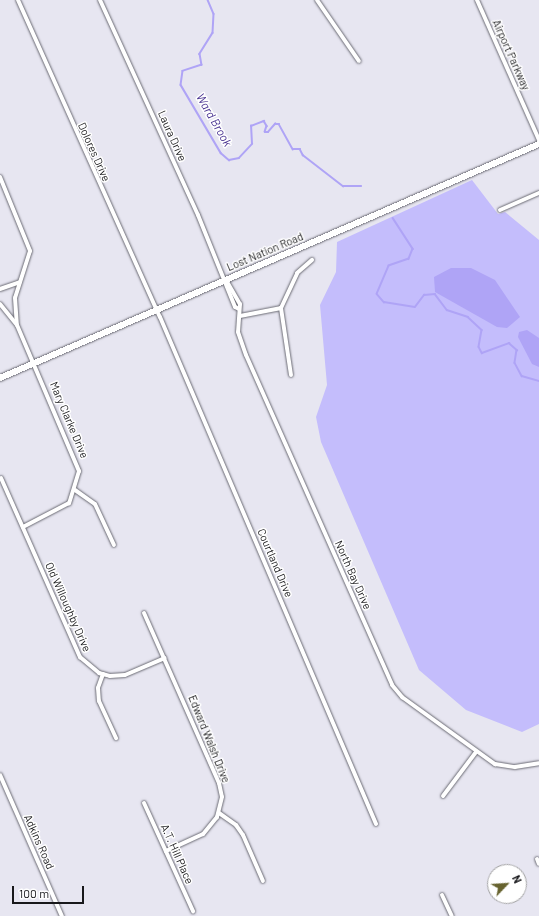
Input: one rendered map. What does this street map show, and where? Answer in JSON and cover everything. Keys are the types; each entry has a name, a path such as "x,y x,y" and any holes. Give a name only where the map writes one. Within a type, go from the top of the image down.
{"street":[{"name":"Dolores Drive","path":"18,0 154,311"},
{"name":"Laura Drive","path":"100,0 226,280"},
{"path":"317,0 359,61"},
{"name":"Airport Parkway","path":"477,0 539,140"},
{"name":"Lost Nation Road","path":"0,378 539,144"},
{"path":"0,177 30,251 16,298 17,325"},
{"path":"500,210 539,193"},
{"path":"291,376 282,308 297,273 312,260"},
{"name":"North Bay Drive","path":"226,280 235,307 239,309 240,316 238,332 246,355 392,685 402,697 476,752 507,766 539,763"},
{"path":"0,289 20,282"},
{"path":"0,304 17,325"},
{"path":"240,316 282,308"},
{"name":"Courtland Drive","path":"154,311 376,824"},
{"name":"Mary Clarke Drive","path":"17,325 76,458 80,471 76,490 60,511 23,527"},
{"name":"Old Willoughby Drive","path":"1,478 80,657 103,674"},
{"path":"76,490 95,504 114,545"},
{"name":"Edward Walsh Drive","path":"144,613 219,782 222,797 219,813"},
{"path":"116,738 99,701 98,688 103,674 125,675 165,658"},
{"path":"443,796 476,752"},
{"name":"Adkins Road","path":"0,775 62,916"},
{"name":"A.T. Hill Place","path":"144,803 193,911"},
{"path":"166,851 203,834 219,813 243,835 263,881"},
{"path":"537,859 539,864"},
{"path":"442,895 452,916"}],"shaded area":[{"path":"472,180 498,214 505,212 539,240 539,724 522,732 466,710 419,670 321,442 316,417 327,385 320,305 336,272 337,242"},
{"path":"451,268 471,268 495,280 520,317 507,328 497,327 435,292 434,277"},
{"path":"527,330 539,338 539,367 532,364 518,337 519,332"}],"waterway":[{"name":"Ward Brook","path":"208,0 214,14 213,33 200,54 202,65 183,71 181,85 221,153 229,160 239,158 252,144 251,126 264,121 267,126 265,132 268,132 275,124 279,124 293,149 300,149 303,155 343,186 361,186"},
{"name":"Ward Brook","path":"393,218 413,249 409,259 389,266 377,294 384,302 415,307 424,295 435,294 447,310 468,317 482,330 479,347 482,353 509,343 517,350 515,363 522,376 539,381"}]}
